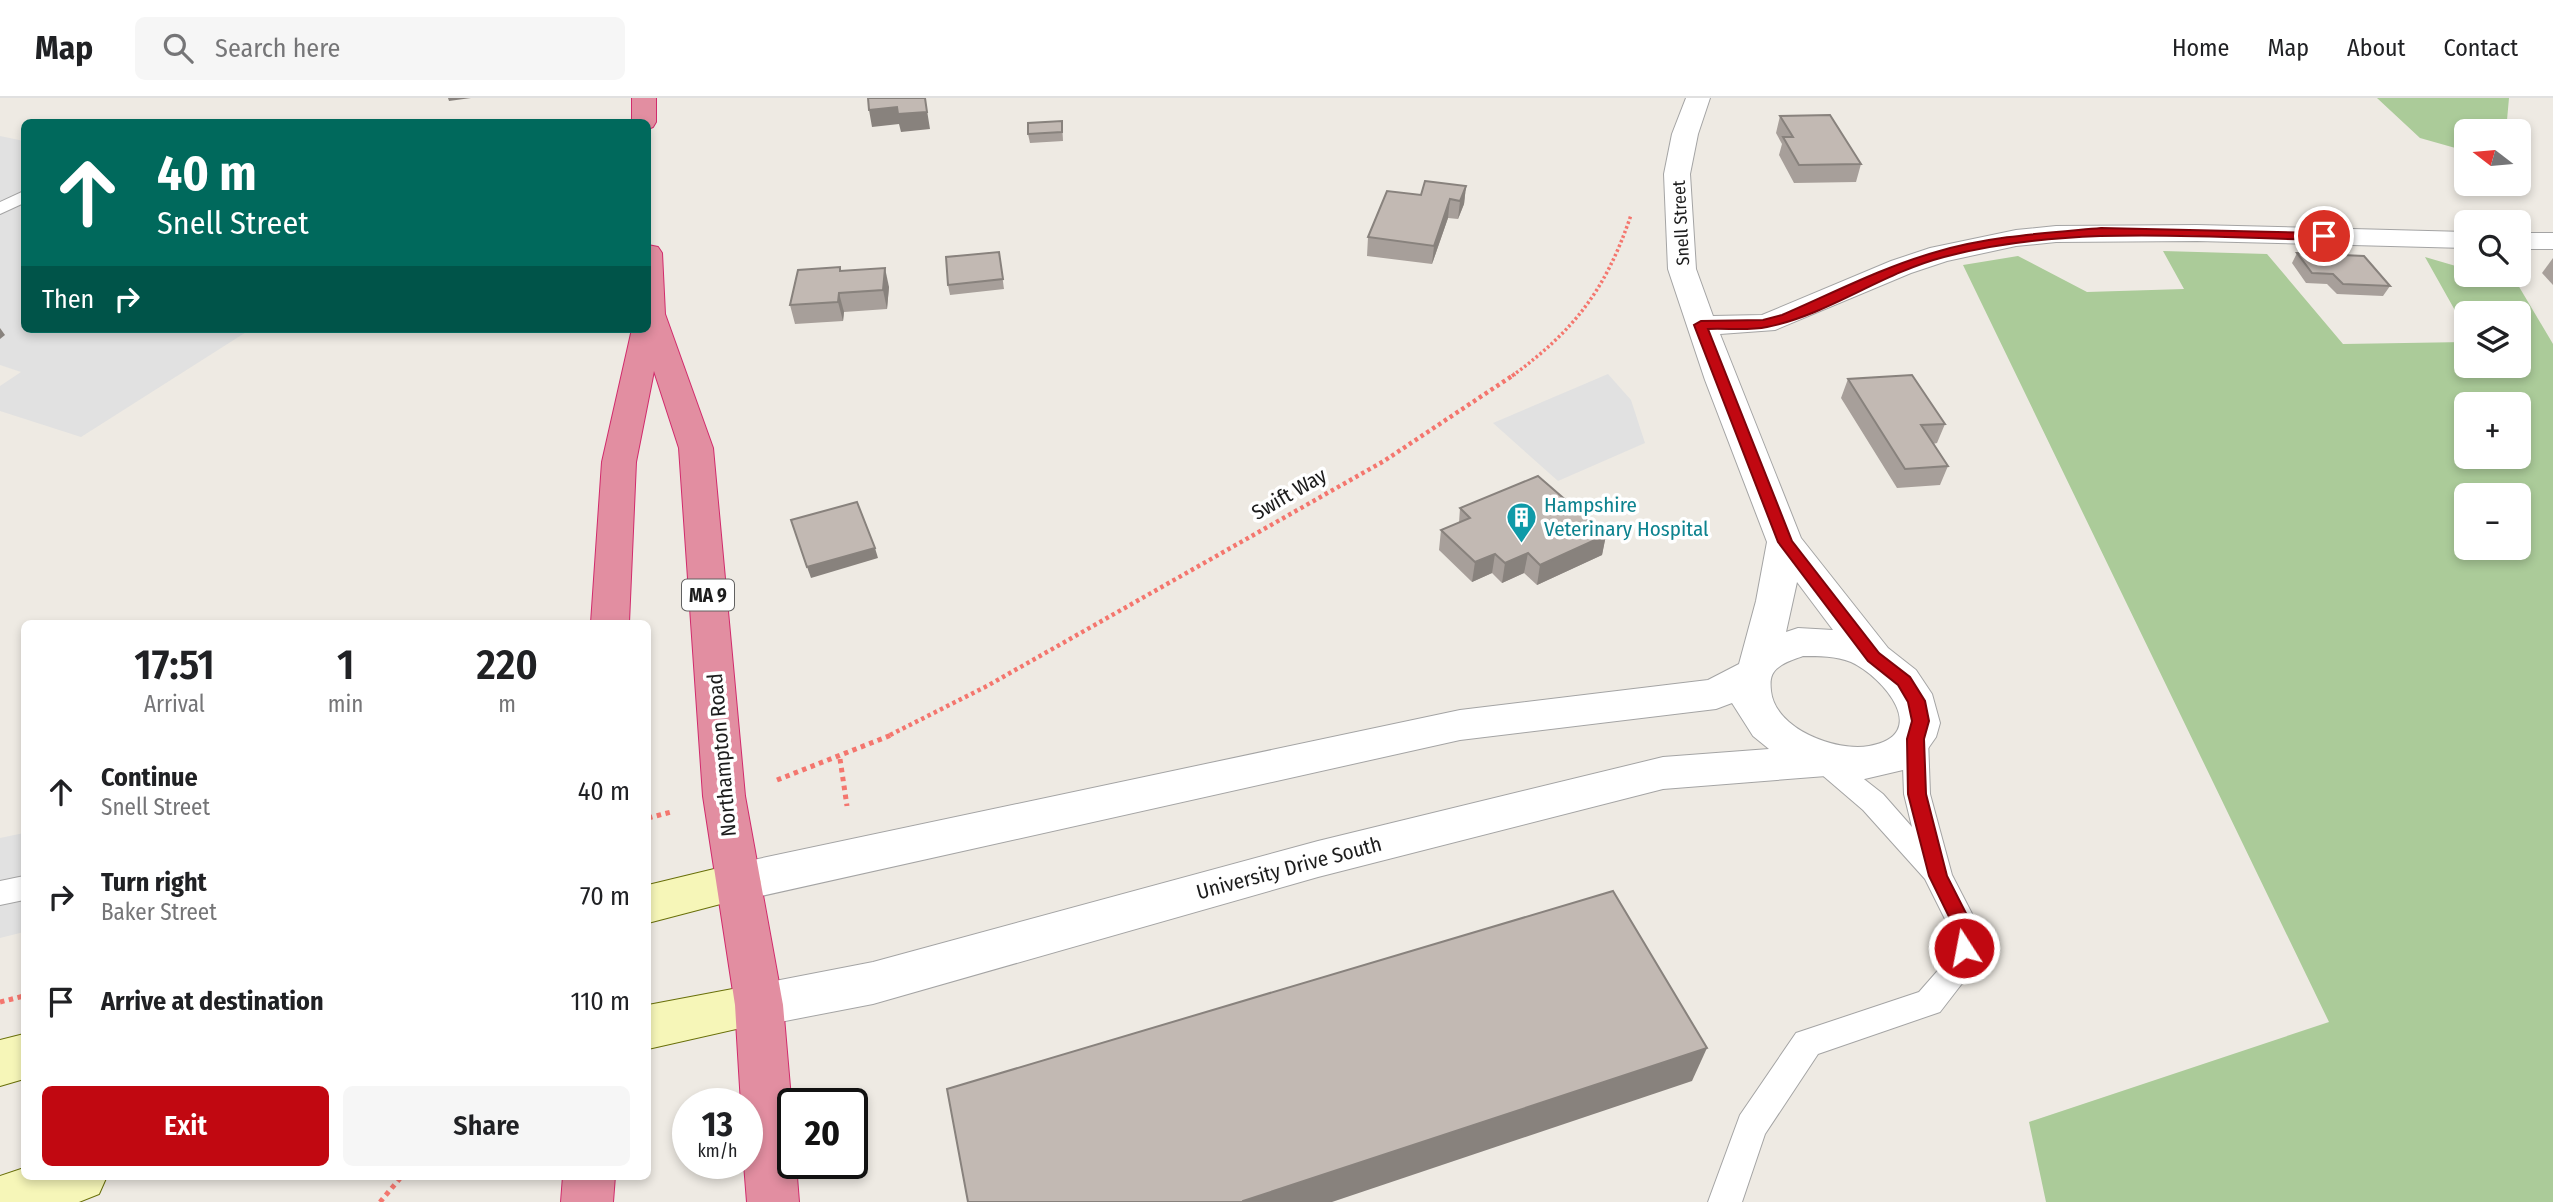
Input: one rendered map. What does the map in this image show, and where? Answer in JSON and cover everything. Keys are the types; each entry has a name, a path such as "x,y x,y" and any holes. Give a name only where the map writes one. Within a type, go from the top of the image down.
{"highway":[{"path":"643,98 644,119"},
{"name":"Northampton Road","path":"651,331 696,448 724,796 759,1005 773,1202"},
{"name":"Northampton Road","path":"610,620 619,462 646,333"},
{"path":"587,1202 589,1180"}],"main road":[{"path":"651,903 739,883"},
{"path":"651,1026 759,1005"},
{"path":"0,1063 21,1058"},
{"path":"0,1202 69,1180"}],"street":[{"name":"Snell Street","path":"1698,98 1685,134 1677,174 1682,269 1785,542 1874,657"},
{"path":"1701,325 1764,324 1787,317 1901,267 1940,254 2056,234 2197,233 2454,240"},
{"path":"2531,241 2553,241"},
{"path":"739,883 1460,725 1716,694 1755,667 1777,648 1798,642 1822,642 1848,647 1874,657 1904,681 1916,701 1920,721 1915,739 1901,754 1879,763 1852,765 1823,761 1795,750 1773,734 1756,714 1749,694 1755,667 1775,601 1785,542"},
{"name":"University Drive South","path":"759,1005 873,983 1318,859 1663,773 1823,761"}],"lane":[{"path":"0,209 21,198"},
{"path":"1726,1202 1751,1126 1807,1043 1929,1002 1962,964 1966,931 1938,876 1917,794 1915,739"},
{"path":"1823,761 1873,802 1938,876"},
{"path":"0,893 21,889"}],"path":[{"name":"Swift Way","path":"785,777 840,759 947,706 1464,412 1570,329 1600,284 1627,228 1634,204"},
{"path":"840,759 847,807"},
{"path":"0,1002 21,997"},
{"path":"380,1202 399,1180"}],"green space":[{"path":"2377,98 2509,98 2507,119 2454,119 2454,148 2420,138"},
{"path":"2163,251 2267,254 2343,344 2454,342 2454,378 2531,378 2531,307 2553,344 2553,1202 2046,1202 2029,1122 2329,1022 1963,265 2018,256 2087,292 2184,289"},
{"path":"2425,257 2454,265 2454,287 2519,287 2527,301 2454,301 2454,309"}],"shaded area":[{"path":"0,136 21,140 21,333 245,333 81,437 0,411 0,386 21,372 0,365"},
{"path":"1608,374 1631,400 1645,443 1558,481 1493,423"},
{"path":"21,834 21,933 0,938 0,838"}],"building":[{"path":"868,98 925,98 927,112 898,114 897,107 869,110"},
{"path":"1830,115 1861,164 1799,165 1783,137 1793,137 1780,116"},
{"path":"1062,121 1062,132 1028,134 1028,123"},
{"path":"1425,181 1466,186 1460,201 1450,199 1434,246 1368,237 1387,191 1421,195"},
{"path":"999,252 1003,279 948,285 946,257"},
{"path":"2297,253 2364,256 2390,286 2343,284 2333,274 2312,273"},
{"path":"840,267 840,271 885,268 883,290 839,293 838,302 790,305 798,270"},
{"path":"1912,375 1945,424 1921,425 1948,466 1905,469 1848,379"},
{"name":"Hampshire Veterinary Hospital","path":"1538,476 1606,535 1540,565 1528,553 1505,563 1495,554 1475,562 1441,530 1470,518 1460,508"},
{"path":"857,502 875,548 807,567 791,520"},
{"path":"1613,891 1707,1048 1243,1202 968,1202 947,1089"}],"place":[{"name":"Hampshire Veterinary Hospital","path":"1521,544"}],"route":[{"path":"1964,948 1966,931 1938,876 1917,794 1915,739 1920,721 1916,701 1904,681 1874,657 1785,542 1701,325 1764,324 1787,317 1901,267 1940,254 2016,238 2101,232 2324,236"}]}
